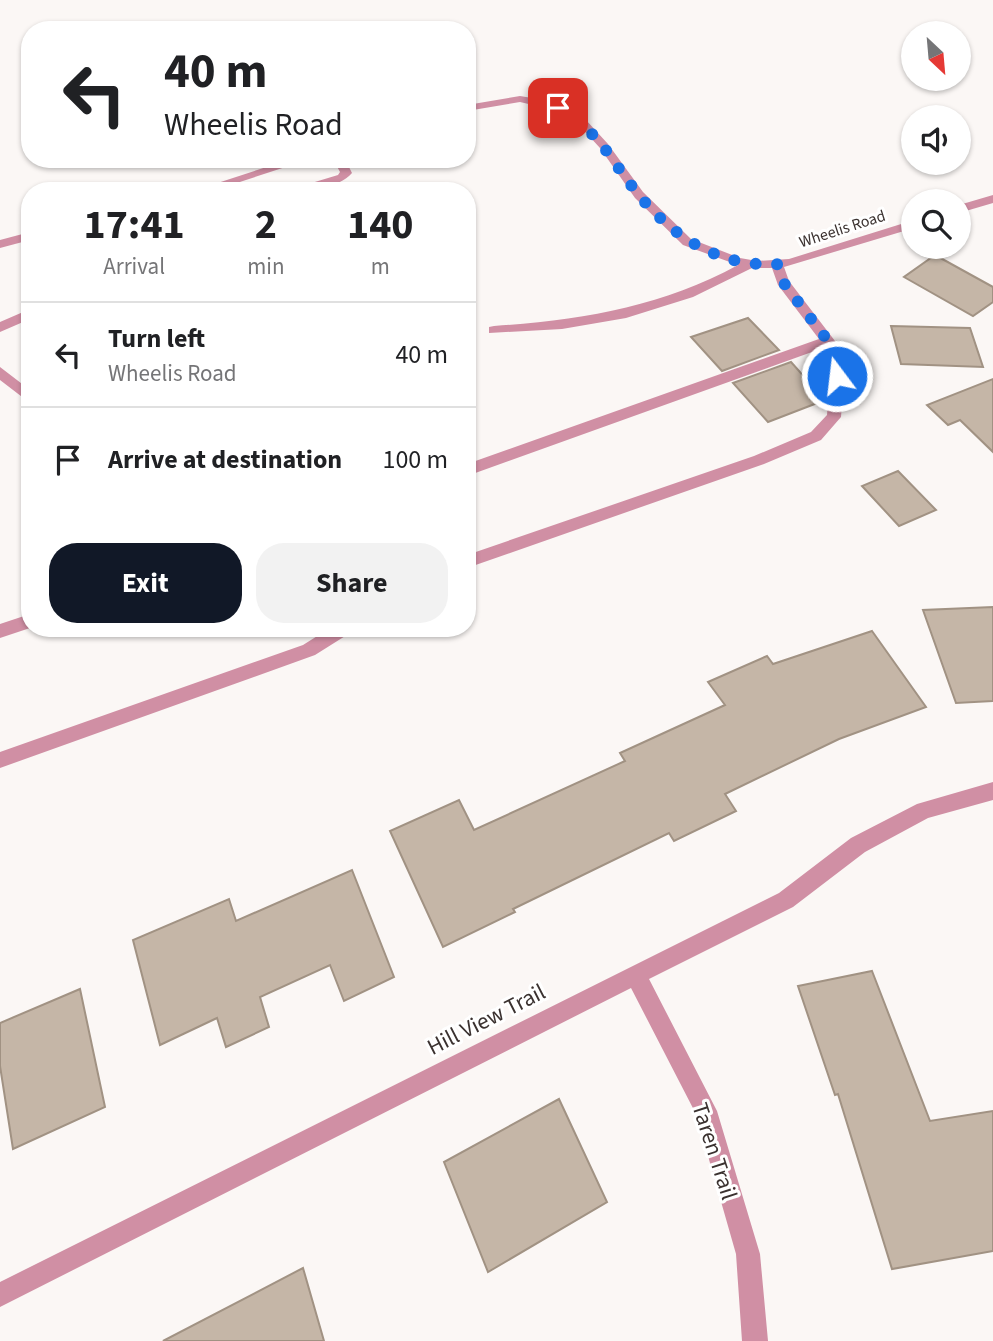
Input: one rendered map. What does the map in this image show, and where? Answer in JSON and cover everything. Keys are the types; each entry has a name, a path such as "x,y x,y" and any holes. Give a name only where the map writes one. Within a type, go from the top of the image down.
{"street":[{"name":"Wheelis Road","path":"476,106 520,99 558,108 582,122 604,145 639,195 687,242 750,264 790,263 901,228"},
{"path":"229,182 274,168"},
{"path":"323,182 342,177 346,173 344,168"},
{"path":"971,205 993,199"},
{"path":"0,244 21,238"},
{"path":"494,330 602,321 689,293 725,279 750,264"},
{"path":"476,559 759,460 816,436 834,418 837,376 828,341 783,282 777,264"},
{"path":"0,328 21,318"},
{"path":"476,467 828,341"},
{"path":"0,372 21,390"},
{"path":"0,631 21,624"},
{"path":"0,760 309,650 330,637"},
{"name":"Hill View Trail","path":"0,1295 786,900 858,845 913,816 993,791"},
{"name":"Taren Trail","path":"635,974 706,1111 748,1254 755,1341"}],"building":[{"path":"929,259 942,259 993,287 993,302 973,316 904,277"},
{"path":"748,318 779,350 722,371 691,337"},
{"path":"891,326 970,328 983,367 901,364"},
{"path":"791,362 825,400 768,422 733,383"},
{"path":"993,379 993,452 960,420 948,425 927,405"},
{"path":"898,471 936,510 899,526 862,486"},
{"path":"993,607 993,701 956,703 923,610"},
{"path":"872,631 926,707 839,739 725,794 736,811 674,841 669,833 513,909 515,912 443,947 390,831 459,800 474,830 625,761 620,753 725,705 708,682 767,656 773,664"},
{"path":"352,870 394,977 344,1001 330,965 260,997 269,1027 226,1047 217,1018 160,1045 133,940 229,899 236,921"},
{"path":"872,971 930,1121 993,1111 993,1251 892,1269 838,1094 835,1095 798,986"},
{"path":"80,989 105,1107 13,1149 0,1066 0,1023"},
{"path":"559,1099 607,1202 488,1272 444,1162"},
{"path":"303,1268 324,1341 163,1341"}],"route":[{"path":"558,108 582,122 604,145 639,195 687,242 737,261 757,265 777,264 783,282 828,341 837,376"}]}
